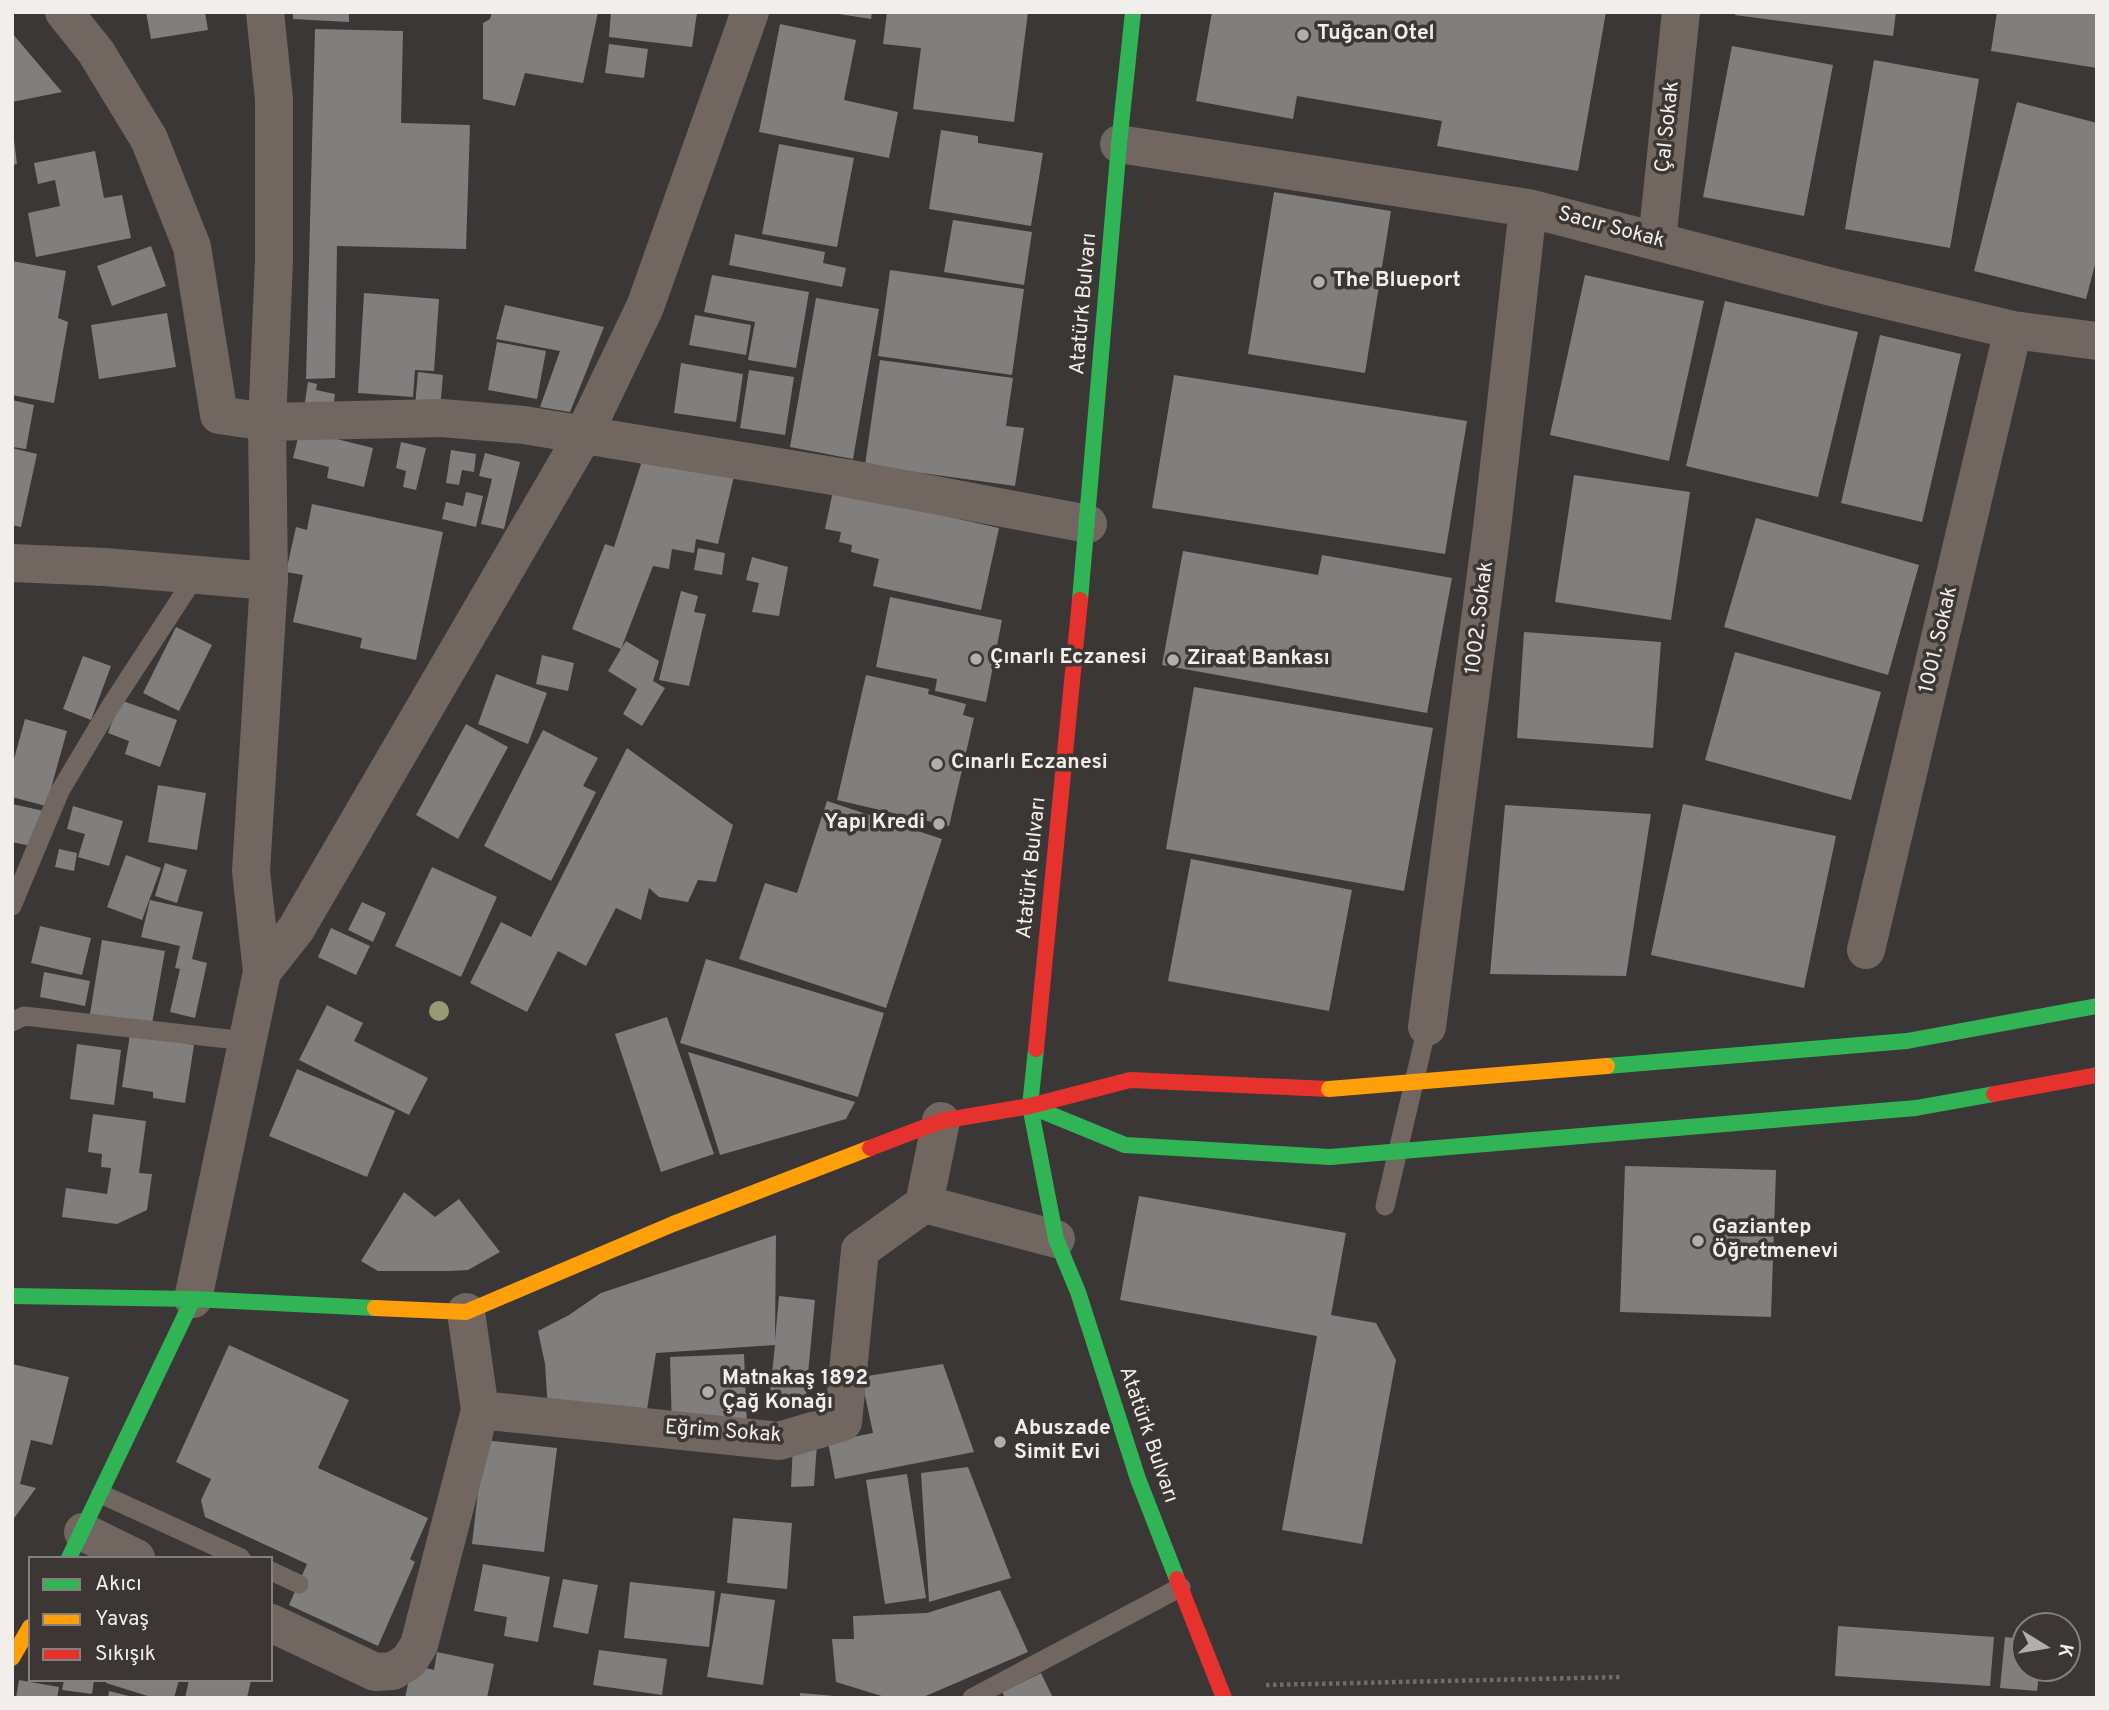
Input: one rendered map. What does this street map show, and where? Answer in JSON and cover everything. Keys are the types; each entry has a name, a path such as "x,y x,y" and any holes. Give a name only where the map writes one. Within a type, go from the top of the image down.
{"main road":[{"name":"Atatürk Bulvarı","path":"1133,12 1119,144 1088,524 1030,1106 1056,1239 1078,1292 1138,1479 1222,1692"},
{"path":"12,1296 193,1298 466,1312 673,1224 941,1121 1030,1106 1130,1080 1329,1089 1907,1041 2097,1006"},
{"path":"1030,1106 1125,1145 1330,1157 1916,1108 2097,1075"},
{"path":"76,1545 193,1298"},
{"path":"12,1658 28,1631"}],"street":[{"path":"64,12 96,52 149,139 192,247 219,415 267,422 442,418 524,425 845,478 1088,524"},
{"path":"193,1298 261,972 251,871 269,581 267,422 274,261 274,113 265,12"},
{"path":"261,972 296,929 584,434 645,307 750,12"},
{"name":"Çal Sokak","path":"1657,241 1681,12"},
{"name":"Sacır Sokak","path":"1119,144 1528,208 1832,287 2013,330 2097,341"},
{"name":"1002. Sokak","path":"1427,1027 1492,528 1528,208"},
{"name":"1001. Sokak","path":"1866,950 2013,330"},
{"path":"12,563 105,567 269,581"},
{"path":"941,1121 924,1204 1056,1239"},
{"name":"Eğrim Sokak","path":"480,1410 779,1441 842,1422 860,1250 924,1204"},
{"path":"273,1624 375,1672 393,1671 409,1661 419,1645 480,1410 466,1312"},
{"path":"76,1545 127,1556"}],"lane":[{"path":"12,906 60,791 110,707 195,575"},
{"path":"12,1022 24,1016 246,1041"},
{"path":"1385,1206 1427,1027"},
{"path":"101,1494 237,1556"},
{"path":"273,1573 299,1584"},
{"path":"972,1698 1181,1587"}],"path":[{"path":"1222,1692 1622,1677"}],"building":[{"path":"146,12 205,12 208,30 151,39"},
{"path":"293,12 349,12 349,22 293,19"},
{"path":"492,12 598,12 583,83 525,73 515,106 483,99 483,23 490,19"},
{"path":"611,12 697,13 692,47 609,37"},
{"path":"826,12 872,12 871,19"},
{"path":"887,12 1028,12 1014,122 913,109 921,48 883,44"},
{"name":"Tuğcan Otel","path":"1212,12 1606,12 1578,171 1437,146 1442,121 1297,96 1293,119 1196,101"},
{"path":"1736,12 1896,12 1893,36 1735,15"},
{"path":"1997,12 2097,12 2097,68 1991,51"},
{"path":"780,24 856,40 844,100 898,112 889,158 759,132"},
{"path":"315,29 403,31 401,123 470,125 466,249 337,246 335,378 306,379"},
{"path":"12,33 62,92 12,102"},
{"path":"609,44 648,49 644,78 605,73"},
{"path":"1732,46 1833,65 1804,216 1703,197"},
{"path":"1874,60 1979,79 1950,248 1845,229"},
{"path":"2017,102 2097,123 2097,257 2086,299 1974,271"},
{"path":"941,130 978,136 978,143 1043,153 1031,226 929,209"},
{"path":"14,140 17,164 12,165 12,141"},
{"path":"779,144 854,158 837,247 762,234"},
{"path":"95,151 104,198 122,195 131,238 36,257 28,213 60,206 55,180 38,184 34,163"},
{"name":"The Blueport","path":"1274,192 1391,211 1365,373 1248,354"},
{"path":"953,220 1032,232 1024,285 944,272"},
{"path":"735,234 825,252 823,263 846,268 842,287 729,265"},
{"path":"151,246 166,286 112,306 97,266"},
{"path":"12,261 66,271 58,318 68,322 54,403 12,395"},
{"path":"890,270 1024,289 1012,375 878,356"},
{"path":"712,275 809,292 796,368 748,360 755,322 704,312"},
{"path":"1585,275 1704,301 1669,461 1550,435"},
{"path":"364,293 439,299 434,371 415,370 413,397 358,393"},
{"path":"816,298 879,309 853,459 790,447"},
{"path":"1725,301 1858,332 1818,497 1686,466"},
{"path":"505,305 604,327 570,412 540,407 560,351 496,339"},
{"path":"167,313 176,367 99,379 91,325"},
{"path":"695,315 751,325 746,355 689,345"},
{"path":"1880,335 1961,354 1922,522 1841,503"},
{"path":"497,342 546,351 537,399 488,390"},
{"path":"880,360 1013,378 1006,426 1024,428 1015,486 865,465"},
{"path":"681,363 743,374 736,422 674,413"},
{"path":"749,370 794,377 785,435 740,428"},
{"path":"418,372 443,375 440,409 415,406"},
{"path":"1174,375 1467,421 1445,554 1152,508"},
{"path":"308,382 317,384 316,390 335,394 332,419 303,415"},
{"path":"12,400 34,405 26,449 12,447"},
{"path":"300,430 373,448 364,487 327,478 329,467 293,458"},
{"path":"401,442 426,448 416,490 403,487 406,471 396,468"},
{"path":"12,448 37,454 21,527 12,525"},
{"path":"451,450 476,454 474,472 462,470 459,485 446,483"},
{"path":"645,452 734,476 718,544 696,539 694,553 672,549 669,569 653,566 621,649 572,629 605,544 614,547"},
{"path":"485,453 520,462 504,529 481,524 492,479 479,476"},
{"path":"1574,475 1690,492 1671,620 1555,602"},
{"path":"833,491 999,528 981,610 873,586 879,559 851,552 852,545 839,542 841,532 825,529"},
{"path":"466,492 483,496 476,527 442,519 446,502 463,506"},
{"path":"312,504 443,532 416,660 360,648 362,638 293,622 303,575 286,572 296,527 307,530"},
{"path":"1756,518 1919,565 1888,675 1724,627"},
{"path":"698,548 725,553 722,575 694,570"},
{"path":"1183,551 1318,575 1322,555 1452,578 1427,713 1162,665"},
{"path":"752,557 788,567 779,616 752,612 759,583 746,580"},
{"path":"681,591 698,596 694,612 706,614 689,686 659,680"},
{"path":"890,597 1002,620 986,702 935,691 937,679 876,667"},
{"path":"176,627 212,645 179,711 143,693"},
{"path":"1524,632 1661,642 1653,748 1517,738"},
{"path":"626,641 659,661 653,681 665,688 642,726 623,714 637,689 608,671"},
{"path":"1735,652 1881,692 1851,800 1705,760"},
{"path":"542,655 574,663 568,691 536,684"},
{"path":"83,656 111,666 91,720 63,709"},
{"path":"496,674 547,693 528,744 478,724"},
{"path":"866,675 929,689 928,694 966,704 963,715 974,718 949,826 837,800"},
{"path":"1194,687 1433,728 1404,891 1166,849"},
{"path":"120,700 177,720 160,767 125,754 129,741 108,733"},
{"path":"25,719 67,731 46,806 12,797 12,766"},
{"path":"466,724 508,747 458,839 416,815"},
{"path":"543,730 598,758 583,786 596,792 551,881 484,846"},
{"path":"627,748 733,825 716,882 698,880 688,902 659,897 649,888 641,920 616,908 586,966 558,951 527,1012 470,983 501,922 531,937"},
{"path":"158,785 206,793 197,850 148,842"},
{"path":"827,801 942,839 886,1008 739,959 765,883 797,893"},
{"path":"12,804 44,811 35,847 12,842"},
{"path":"1683,804 1836,836 1804,988 1651,955"},
{"path":"1505,805 1651,814 1626,976 1490,974"},
{"path":"73,806 123,821 109,866 78,857 85,834 67,829"},
{"path":"59,849 77,853 74,871 55,867"},
{"path":"126,855 161,868 142,920 107,907"},
{"path":"1191,859 1352,890 1329,1011 1168,981"},
{"path":"165,863 187,870 177,903 155,896"},
{"path":"432,867 497,897 461,977 395,946"},
{"path":"150,900 203,912 192,959 207,963 195,1018 170,1012 180,969 175,968 180,946 141,937"},
{"path":"362,902 386,913 373,942 348,930"},
{"path":"40,926 91,938 82,975 31,963"},
{"path":"331,928 370,946 356,975 318,957"},
{"path":"102,940 165,951 152,1024 90,1014"},
{"path":"706,959 884,1013 858,1097 680,1043"},
{"path":"44,972 90,981 85,1006 40,997"},
{"path":"327,1005 363,1023 354,1041 428,1078 409,1115 299,1060"},
{"path":"667,1017 714,1154 661,1172 615,1034"},
{"path":"130,1034 194,1045 185,1103 153,1098 153,1092 122,1087"},
{"path":"77,1044 121,1050 114,1105 70,1099"},
{"path":"688,1052 855,1102 846,1119 720,1155"},
{"path":"297,1069 395,1111 367,1177 269,1136"},
{"path":"93,1114 146,1121 139,1173 152,1174 147,1210 117,1224 62,1217 66,1188 107,1194 111,1168 101,1167 102,1154 88,1152"},
{"name":"Gaziantep Öğretmenevi","path":"1625,1166 1776,1170 1771,1317 1620,1312"},
{"path":"404,1192 435,1217 459,1199 500,1252 468,1270 378,1271 361,1261"},
{"path":"1139,1196 1346,1233 1331,1315 1376,1323 1396,1360 1362,1544 1282,1530 1317,1336 1120,1300"},
{"path":"776,1235 775,1340 779,1296 815,1300 805,1406 769,1403 775,1345 656,1353 645,1422 548,1411 545,1364 538,1331 569,1315 601,1293"},
{"path":"229,1345 349,1400 318,1468 428,1518 410,1559 415,1562 378,1646 289,1605 307,1564 205,1517 201,1500 211,1479 176,1462"},
{"name":"Matnakaş 1892 Çağ Konağı","path":"744,1354 747,1426 672,1429 670,1357"},
{"path":"12,1364 69,1377 52,1445 31,1440 20,1484 36,1488 12,1521"},
{"path":"943,1364 974,1452 835,1479 828,1442 873,1433 861,1377"},
{"path":"484,1440 557,1448 544,1552 472,1544"},
{"path":"793,1443 817,1444 814,1486 791,1487"},
{"path":"968,1467 1011,1578 929,1602 921,1473"},
{"path":"907,1474 926,1598 885,1604 866,1480"},
{"path":"733,1518 792,1523 787,1589 727,1583"},
{"path":"483,1564 550,1577 538,1642 504,1636 507,1617 474,1611"},
{"path":"563,1579 598,1585 588,1634 553,1627"},
{"path":"630,1582 715,1591 709,1647 624,1638"},
{"path":"1000,1590 1028,1652 921,1698 888,1698 836,1682 832,1639 854,1639 853,1616 927,1613"},
{"path":"721,1593 775,1600 763,1685 707,1677"},
{"path":"1838,1626 1994,1637 1990,1686 1835,1676"},
{"path":"2005,1637 2011,1638 2011,1682 2038,1682 2037,1691 2000,1688"},
{"path":"599,1650 667,1659 662,1695 593,1685"},
{"path":"437,1652 494,1664 487,1698 405,1698 412,1665 434,1670"},
{"path":"1041,1673 1053,1698 1005,1698 1002,1692"},
{"path":"19,1680 59,1687 57,1698 16,1698"},
{"path":"64,1682 94,1682 92,1694 62,1690"},
{"path":"178,1682 174,1698 154,1698 106,1683"},
{"path":"189,1682 251,1682 247,1698 185,1698"},
{"path":"109,1691 133,1697 133,1698 108,1698"},
{"path":"800,1693 835,1696 835,1698 800,1698"}],"traffic: fast":[{"path":"1080,600 1133,12"},
{"path":"1607,1066 1907,1041 2097,1006"},
{"path":"1036,1049 1030,1106 1056,1239 1078,1292 1138,1479 1177,1579"},
{"path":"1330,1157 1916,1108 1994,1094"},
{"path":"1030,1106 1125,1145 1330,1157"},
{"path":"12,1296 193,1299 375,1308"},
{"path":"70,1556 193,1299"}],"traffic: slow":[{"path":"1329,1089 1607,1066"},
{"path":"375,1308 466,1312 673,1224 870,1148"},
{"path":"12,1658 28,1630"}],"traffic: jam":[{"path":"1036,1049 1080,600"},
{"path":"1994,1094 2097,1075"},
{"path":"870,1148 941,1121 1030,1106 1130,1080 1329,1089"},
{"path":"1177,1579 1224,1698"}],"place":[{"name":"Tuğcan Otel","path":"1303,35"},
{"name":"The Blueport","path":"1319,282"},
{"name":"Çınarlı Eczanesi","path":"976,659"},
{"name":"Ziraat Bankası","path":"1173,660"},
{"name":"Cınarlı Eczanesi","path":"937,764"},
{"name":"Yapı Kredi","path":"939,824"},
{"name":"Gaziantep Öğretmenevi","path":"1698,1241"},
{"name":"Matnakaş 1892 Çağ Konağı","path":"708,1392"},
{"name":"Abuszade Simit Evi","path":"1000,1442"}]}
